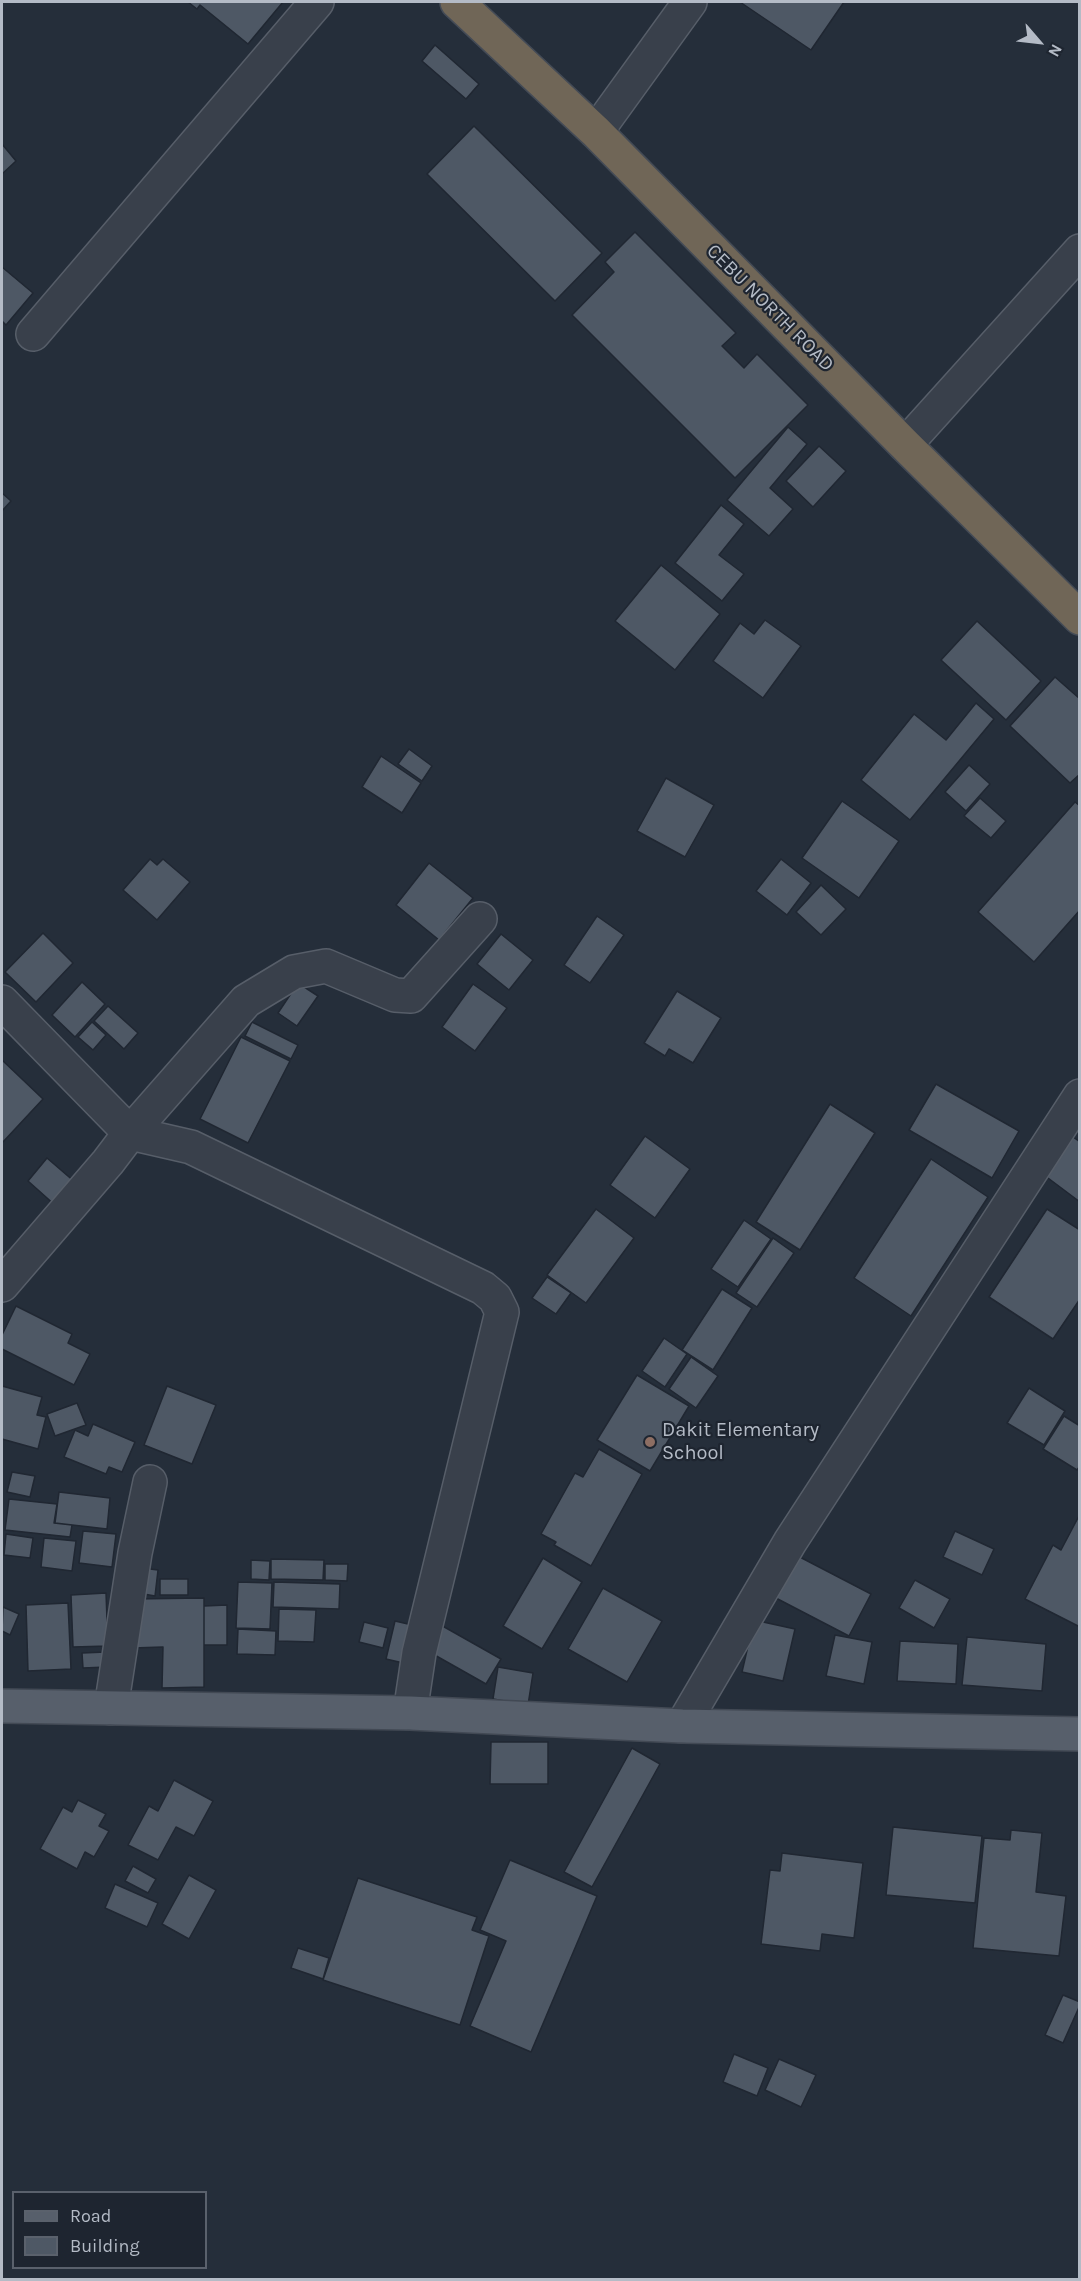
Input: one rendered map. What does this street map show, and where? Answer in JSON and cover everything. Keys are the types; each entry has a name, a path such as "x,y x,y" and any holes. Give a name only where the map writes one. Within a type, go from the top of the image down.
{"highway":[{"name":"CEBU NORTH ROAD","path":"457,2 596,132 905,445 1080,618"}],"main road":[{"path":"2,1706 410,1713 682,1726 1080,1734"}],"street":[{"path":"33,334 317,2"},
{"path":"596,132 690,2"},
{"path":"905,445 1080,252"},
{"path":"2,1285 108,1162 130,1133 246,1002 294,972 326,966 395,995 411,996 480,919"},
{"path":"2,1002 130,1133 191,1147 483,1288 495,1298 502,1312 419,1653 410,1713"},
{"path":"682,1726 790,1542 1080,1096"},
{"path":"111,1708 135,1553 150,1482"}],"building":[{"path":"188,2 283,2 248,44 200,5 197,9"},
{"path":"740,2 844,2 811,50"},
{"path":"435,45 479,84 466,99 422,61"},
{"path":"474,126 602,253 555,301 427,174"},
{"path":"2,144 16,161 2,174"},
{"path":"635,232 736,333 722,346 744,368 757,354 808,405 735,478 572,315 614,272 605,262"},
{"path":"2,267 33,293 6,325 2,321"},
{"path":"788,427 807,444 770,488 793,509 769,536 727,500"},
{"path":"819,446 846,471 813,507 786,481"},
{"path":"2,493 11,501 2,511"},
{"path":"721,505 744,524 719,555 744,574 722,601 675,563"},
{"path":"661,565 720,614 675,670 615,621"},
{"path":"765,620 801,646 763,698 713,661 740,623 754,634"},
{"path":"977,621 1041,681 1006,720 941,660"},
{"path":"1055,677 1080,699 1080,774 1070,783 1010,726"},
{"path":"976,703 994,719 910,820 861,780 914,714 946,740"},
{"path":"409,749 432,766 422,781 398,764"},
{"path":"381,756 421,783 402,813 362,787"},
{"path":"969,765 990,784 966,811 945,792"},
{"path":"666,778 714,805 685,857 637,831"},
{"path":"980,798 1006,821 991,838 964,816"},
{"path":"842,801 899,841 859,898 802,858"},
{"path":"1075,802 1080,806 1080,910 1034,962 978,912"},
{"path":"150,859 157,865 163,859 190,882 157,920 123,890"},
{"path":"781,859 811,883 787,915 756,891"},
{"path":"429,863 473,898 439,940 396,905"},
{"path":"821,885 846,909 821,935 796,912"},
{"path":"597,916 624,935 590,983 564,965"},
{"path":"43,933 73,963 36,1002 5,972"},
{"path":"501,934 533,960 509,990 477,964"},
{"path":"82,982 105,1004 75,1037 52,1015"},
{"path":"298,983 318,996 297,1026 278,1013"},
{"path":"473,984 507,1008 475,1051 442,1027"},
{"path":"677,991 721,1018 693,1063 669,1049 665,1056 644,1043"},
{"path":"108,1006 138,1033 124,1049 94,1021"},
{"path":"92,1022 106,1035 93,1050 78,1037"},
{"path":"252,1022 298,1045 291,1059 245,1036"},
{"path":"241,1037 290,1061 248,1143 200,1119"},
{"path":"2,1060 43,1099 2,1143"},
{"path":"936,1084 1019,1131 992,1178 909,1130"},
{"path":"830,1104 875,1133 800,1250 756,1222"},
{"path":"1069,1134 1080,1142 1080,1202 1040,1172"},
{"path":"645,1136 690,1169 655,1218 610,1185"},
{"path":"47,1158 76,1183 56,1206 28,1181"},
{"path":"931,1159 988,1197 911,1316 854,1278"},
{"path":"596,1209 634,1238 586,1303 547,1275"},
{"path":"1047,1209 1080,1230 1080,1299 1053,1339 989,1297"},
{"path":"744,1220 771,1239 738,1287 711,1269"},
{"path":"773,1238 794,1253 757,1307 736,1293"},
{"path":"547,1277 571,1293 556,1314 532,1298"},
{"path":"722,1289 752,1308 713,1370 682,1350"},
{"path":"16,1306 72,1334 68,1343 90,1354 74,1385 2,1349 2,1335"},
{"path":"664,1338 687,1354 665,1387 642,1371"},
{"path":"691,1357 718,1376 696,1408 669,1389"},
{"path":"637,1375 689,1406 650,1471 597,1440"},
{"path":"2,1386 42,1397 37,1415 46,1417 38,1449 2,1439"},
{"path":"167,1386 216,1405 192,1464 144,1445"},
{"path":"1029,1388 1065,1411 1044,1445 1007,1423"},
{"path":"77,1403 86,1425 55,1436 47,1414"},
{"path":"1064,1416 1080,1426 1080,1466 1077,1470 1043,1449"},
{"path":"93,1424 135,1442 122,1472 109,1467 106,1474 64,1457 75,1430 88,1436"},
{"path":"599,1449 642,1474 591,1566 554,1545 556,1542 541,1534 575,1473 583,1477"},
{"path":"12,1472 35,1476 30,1497 7,1492"},
{"path":"59,1492 110,1498 107,1529 55,1523"},
{"path":"9,1499 57,1504 54,1523 72,1525 70,1537 5,1530"},
{"path":"1080,1514 1080,1627 1025,1599 1053,1545 1061,1550"},
{"path":"83,1531 116,1534 112,1567 79,1563"},
{"path":"955,1531 994,1549 982,1575 943,1557"},
{"path":"6,1534 33,1538 30,1558 4,1555"},
{"path":"44,1538 76,1541 72,1571 41,1567"},
{"path":"794,1554 871,1594 849,1636 772,1596"},
{"path":"543,1558 582,1582 542,1649 503,1626"},
{"path":"271,1559 324,1560 323,1580 271,1579"},
{"path":"251,1560 270,1561 269,1580 251,1579"},
{"path":"325,1564 348,1564 347,1581 325,1580"},
{"path":"142,1568 158,1570 155,1596 138,1593"},
{"path":"160,1579 188,1579 188,1595 160,1595"},
{"path":"915,1580 950,1599 934,1628 899,1608"},
{"path":"238,1582 272,1583 270,1629 236,1628"},
{"path":"274,1582 340,1584 339,1609 273,1607"},
{"path":"603,1588 662,1621 627,1682 568,1649"},
{"path":"106,1593 108,1646 73,1647 71,1595"},
{"path":"204,1598 204,1687 162,1688 163,1647 132,1648 132,1599"},
{"path":"68,1603 71,1669 28,1671 26,1605"},
{"path":"227,1605 227,1645 204,1645 204,1606"},
{"path":"3,1607 19,1614 10,1635 2,1631"},
{"path":"279,1609 316,1610 314,1642 278,1641"},
{"path":"754,1620 795,1629 783,1681 742,1672"},
{"path":"395,1621 421,1627 412,1665 386,1659"},
{"path":"364,1622 388,1628 383,1648 359,1642"},
{"path":"439,1624 501,1659 486,1684 424,1649"},
{"path":"238,1629 276,1631 275,1655 237,1654"},
{"path":"835,1635 872,1642 864,1684 826,1676"},
{"path":"967,1637 1046,1644 1042,1691 962,1685"},
{"path":"900,1641 958,1644 956,1684 897,1681"},
{"path":"106,1652 107,1667 83,1668 82,1653"},
{"path":"498,1667 533,1673 528,1705 493,1699"},
{"path":"491,1742 548,1742 548,1784 490,1784"},
{"path":"632,1748 660,1764 592,1887 564,1872"},
{"path":"174,1780 213,1801 194,1836 176,1827 158,1860 128,1845 149,1806 158,1811"},
{"path":"78,1800 106,1814 99,1826 109,1831 94,1857 85,1852 77,1869 40,1849 63,1807 72,1812"},
{"path":"893,1827 982,1836 975,1903 886,1895"},
{"path":"1011,1830 1042,1833 1036,1892 1066,1896 1059,1956 973,1948 984,1838 1010,1840"},
{"path":"782,1853 863,1863 854,1938 822,1934 820,1951 761,1944 770,1870 780,1871"},
{"path":"510,1860 597,1896 531,2052 470,2026 506,1941 480,1930"},
{"path":"133,1866 156,1879 148,1893 125,1881"},
{"path":"189,1875 216,1890 189,1939 162,1924"},
{"path":"358,1878 477,1917 472,1930 489,1936 460,2025 323,1980"},
{"path":"115,1884 158,1903 147,1927 105,1908"},
{"path":"298,1948 329,1958 323,1979 291,1968"},
{"path":"1063,1995 1080,2002 1080,2005 1063,2043 1045,2035"},
{"path":"734,2054 768,2068 757,2096 723,2082"},
{"path":"779,2059 816,2075 801,2107 765,2090"}],"place":[{"name":"Dakit Elementary School","path":"650,1442"}]}
